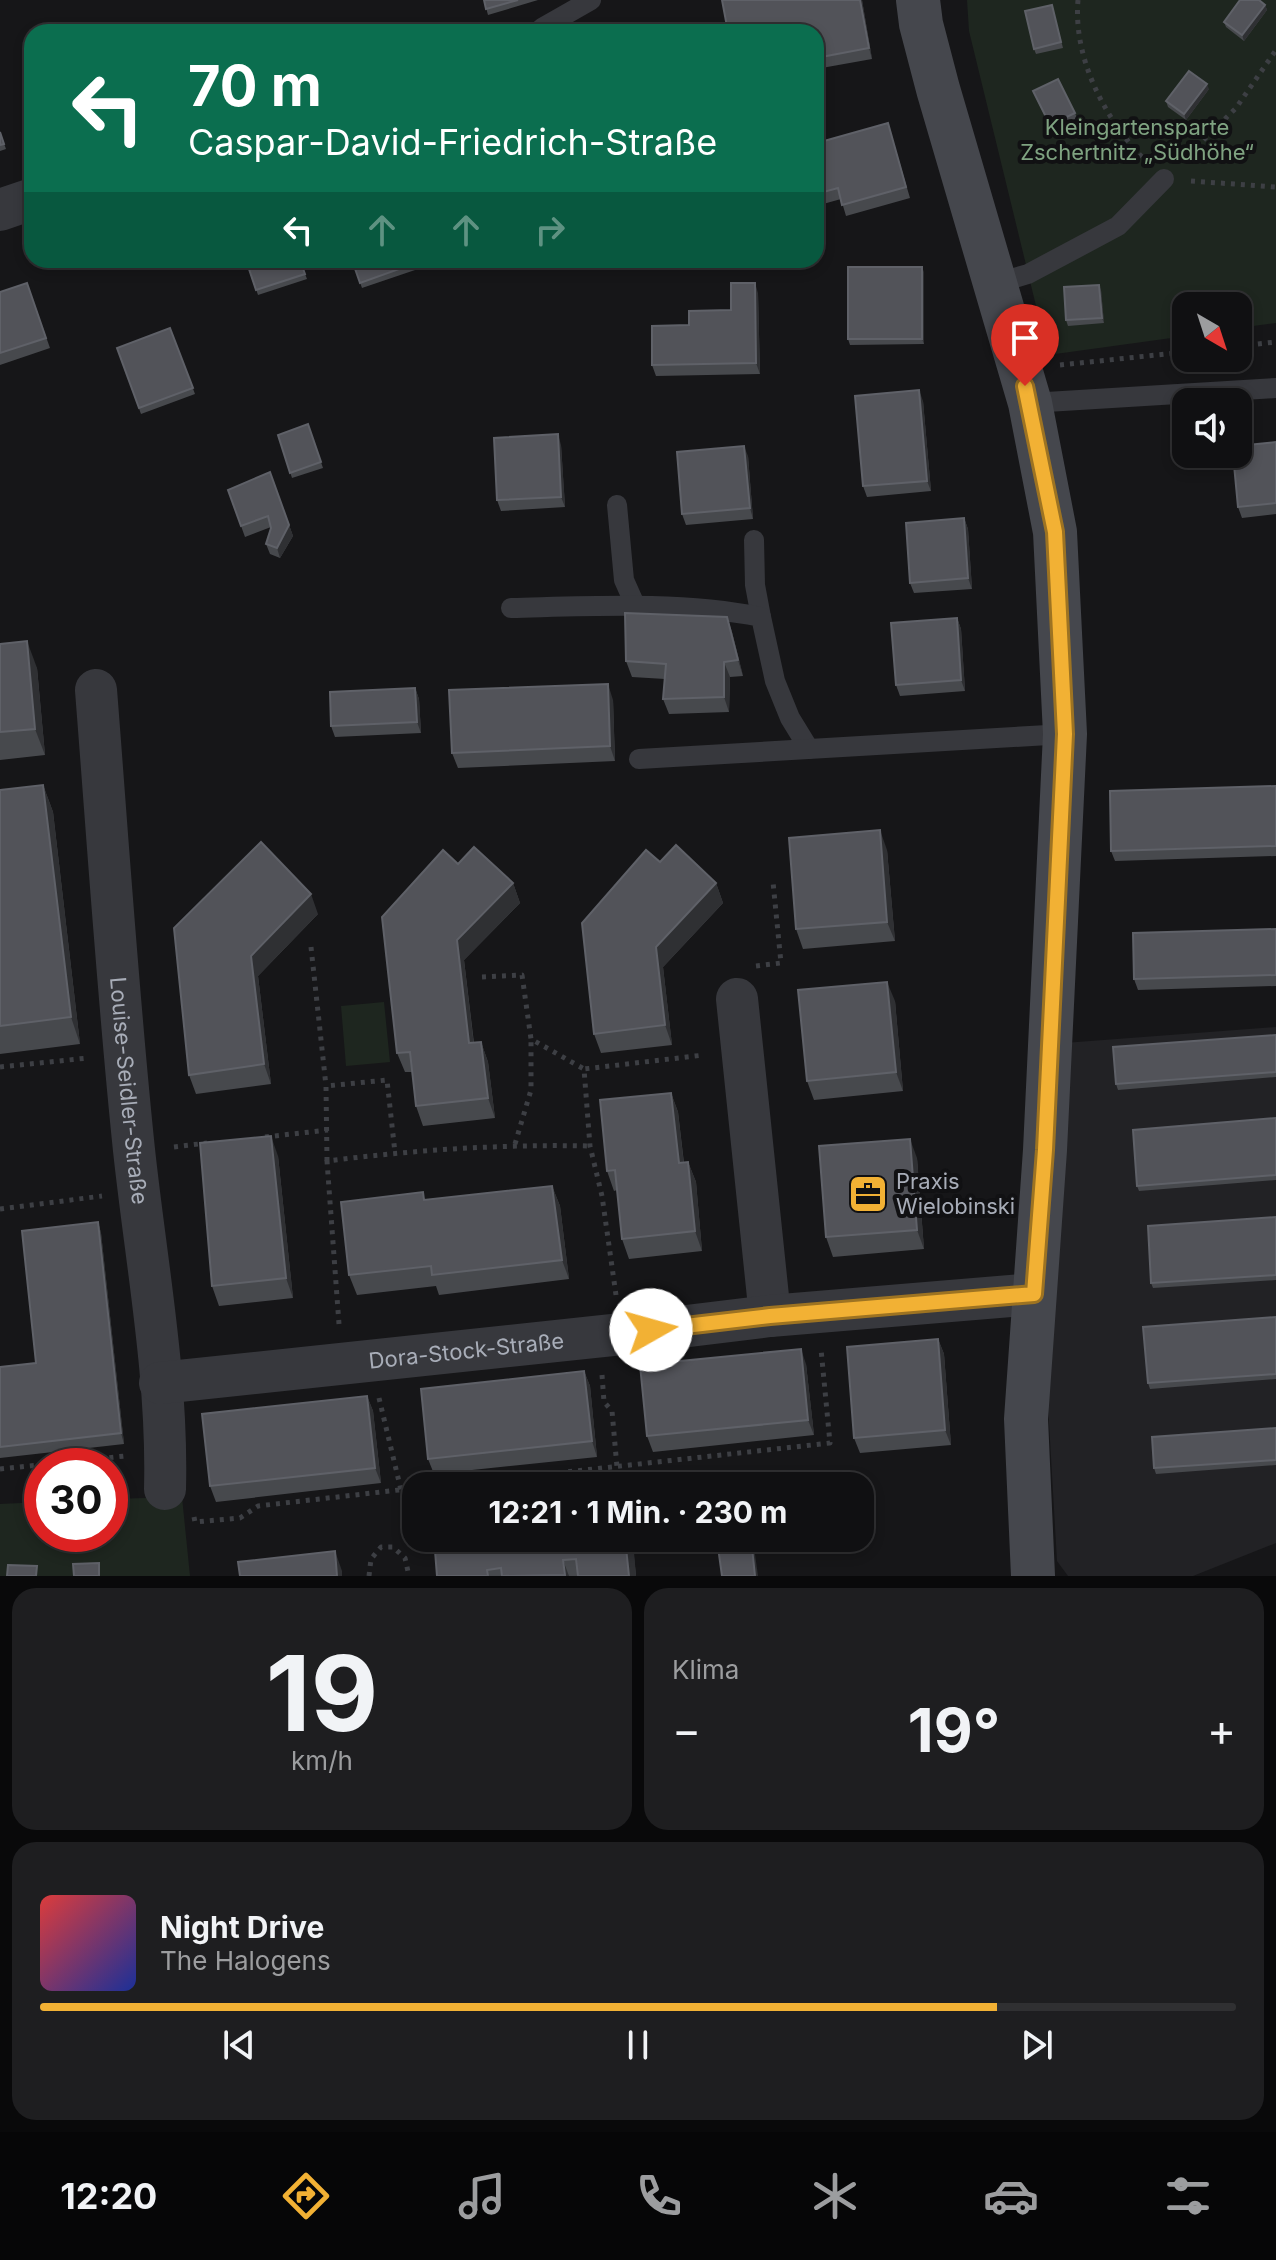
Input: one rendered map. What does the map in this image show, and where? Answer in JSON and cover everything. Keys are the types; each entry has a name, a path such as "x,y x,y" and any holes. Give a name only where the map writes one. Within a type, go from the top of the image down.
{"street":[{"path":"918,0 938,89 1025,386 1055,532 1065,734 1045,1150 1026,1419 1033,1576"},
{"path":"0,210 24,202"},
{"name":"Louise-Seidler-Straße","path":"96,690 125,1054 160,1383 166,1470"},
{"path":"737,999 770,1316"},
{"name":"Dora-Stock-Straße","path":"160,1383 770,1316 1034,1294"}],"lane":[{"path":"549,24 591,0"},
{"path":"994,284 1028,274 1118,226 1164,179"},
{"path":"1025,386 1276,388"},
{"path":"617,505 624,580 636,607"},
{"path":"754,540 755,585 775,681 790,718 809,749"},
{"path":"511,608 636,607 738,612 761,617"},
{"path":"639,759 1065,734"}],"path":[{"path":"1078,0 1079,36 1090,75 1105,107 1127,142 1164,179 1276,187"},
{"path":"1164,179 1236,108 1276,50"},
{"path":"1252,345 1276,342"},
{"path":"1025,386 1172,355"},
{"path":"737,999 734,969 781,963 773,882"},
{"path":"0,1469 166,1470 188,1489 195,1522 240,1518 258,1506 401,1490 356,1361 327,1161 326,1086 311,947"},
{"path":"482,977 522,975 531,1039 531,1090 515,1144"},
{"path":"531,1039 584,1069 741,1051"},
{"path":"0,1067 125,1054"},
{"path":"584,1069 590,1146 602,1196 610,1335 604,1402 612,1411 617,1467"},
{"path":"326,1086 387,1080 395,1153"},
{"path":"253,1138 328,1130"},
{"path":"0,1209 137,1171 209,1143"},
{"path":"327,1161 515,1144 590,1146"},
{"path":"570,1472 830,1443 818,1313"},
{"path":"369,1576 371,1559 381,1547 393,1547 405,1558 409,1576"}],"shaded area":[{"path":"1276,1027 1276,1543 1193,1576 1068,1576 1057,1561 1047,1388 1064,1043"}],"green space":[{"name":"Kleingartensparte Zschertnitz „Südhöhe“","path":"967,0 1276,0 1276,323 1252,326 1252,292 1172,292 1172,338 1048,355 969,31"},
{"path":"384,1002 390,1062 346,1066 341,1006"},
{"path":"182,1497 190,1576 0,1576 0,1504 24,1503 24,1552 128,1552 128,1498"}],"building":[{"path":"484,0 518,0 486,9"},
{"path":"722,0 860,0 869,48 824,56 824,24 726,24"},
{"path":"1240,0 1259,0 1265,5 1242,35 1224,22"},
{"path":"1052,5 1061,42 1034,49 1025,11"},
{"path":"1189,71 1207,84 1184,114 1166,101"},
{"path":"1058,79 1075,113 1050,125 1033,91"},
{"path":"888,123 906,187 842,205 838,188 824,192 824,141"},
{"path":"848,267 922,267 922,339 848,339"},
{"path":"249,268 303,268 305,274 256,290"},
{"path":"355,268 402,268 360,283"},
{"path":"27,283 46,338 0,353 0,292"},
{"path":"731,283 755,283 756,363 652,365 652,326 689,325 689,311 731,310"},
{"path":"1099,285 1102,318 1066,320 1064,287"},
{"path":"170,328 193,388 139,408 117,348"},
{"path":"919,390 927,481 863,486 855,396"},
{"path":"308,424 321,462 290,473 278,435"},
{"path":"558,434 561,497 497,500 494,438"},
{"path":"1276,442 1276,503 1238,507 1234,468 1252,468 1252,445"},
{"path":"744,446 750,508 682,514 677,452"},
{"path":"270,472 289,525 277,548 266,544 271,528 268,516 241,526 228,490"},
{"path":"964,518 968,578 910,583 906,523"},
{"path":"625,613 727,617 738,660 724,662 724,697 663,699 666,664 626,661"},
{"path":"957,618 961,680 896,685 891,623"},
{"path":"27,641 35,729 0,732 0,644"},
{"path":"608,684 610,746 452,753 449,690"},
{"path":"415,688 417,722 331,726 330,692"},
{"path":"43,785 71,1017 0,1026 0,790"},
{"path":"1276,786 1276,846 1111,851 1110,791"},
{"path":"880,830 887,922 796,929 789,838"},
{"path":"261,842 311,894 251,956 264,1064 189,1075 174,928"},
{"path":"676,845 716,883 656,947 665,1025 594,1034 582,923 646,850 660,862"},
{"path":"474,847 513,883 457,940 469,1043 481,1042 488,1098 416,1106 410,1052 397,1053 382,917 443,850 458,864"},
{"path":"1276,929 1276,975 1134,979 1133,933"},
{"path":"887,982 896,1072 807,1081 798,990"},
{"path":"1276,1035 1276,1072 1116,1084 1113,1047"},
{"path":"671,1093 679,1163 688,1162 695,1231 622,1239 615,1170 607,1171 600,1100"},
{"path":"1276,1118 1276,1175 1137,1186 1133,1130"},
{"path":"271,1136 286,1278 212,1286 200,1143"},
{"path":"910,1139 917,1230 826,1237 819,1146"},
{"path":"552,1186 562,1260 432,1275 431,1266 349,1275 341,1202 423,1192 424,1200"},
{"path":"1276,1217 1276,1275 1151,1283 1148,1226"},
{"path":"98,1222 121,1433 0,1447 0,1367 36,1363 22,1231"},
{"path":"1276,1317 1276,1374 1148,1383 1143,1327"},
{"path":"938,1339 945,1430 854,1438 847,1347"},
{"path":"801,1349 808,1420 647,1436 640,1365"},
{"path":"584,1371 592,1441 428,1459 421,1389"},
{"path":"367,1396 375,1468 210,1486 202,1414"},
{"path":"1276,1428 1276,1460 1154,1468 1152,1437"},
{"path":"335,1551 337,1576 240,1576 238,1562"},
{"path":"435,1552 626,1552 629,1576 578,1576 576,1559 563,1560 565,1575 502,1576 501,1568 487,1570 488,1576 437,1576"},
{"path":"719,1552 752,1552 755,1576 722,1576"},
{"path":"99,1563 99,1576 74,1576 73,1564"},
{"path":"8,1565 37,1566 36,1576 7,1576"}],"place":[{"name":"Praxis Wielobinski","path":"868,1194"}],"route":[{"path":"651,1330 770,1316 1034,1294 1045,1150 1065,734 1055,532 1025,386"}]}
